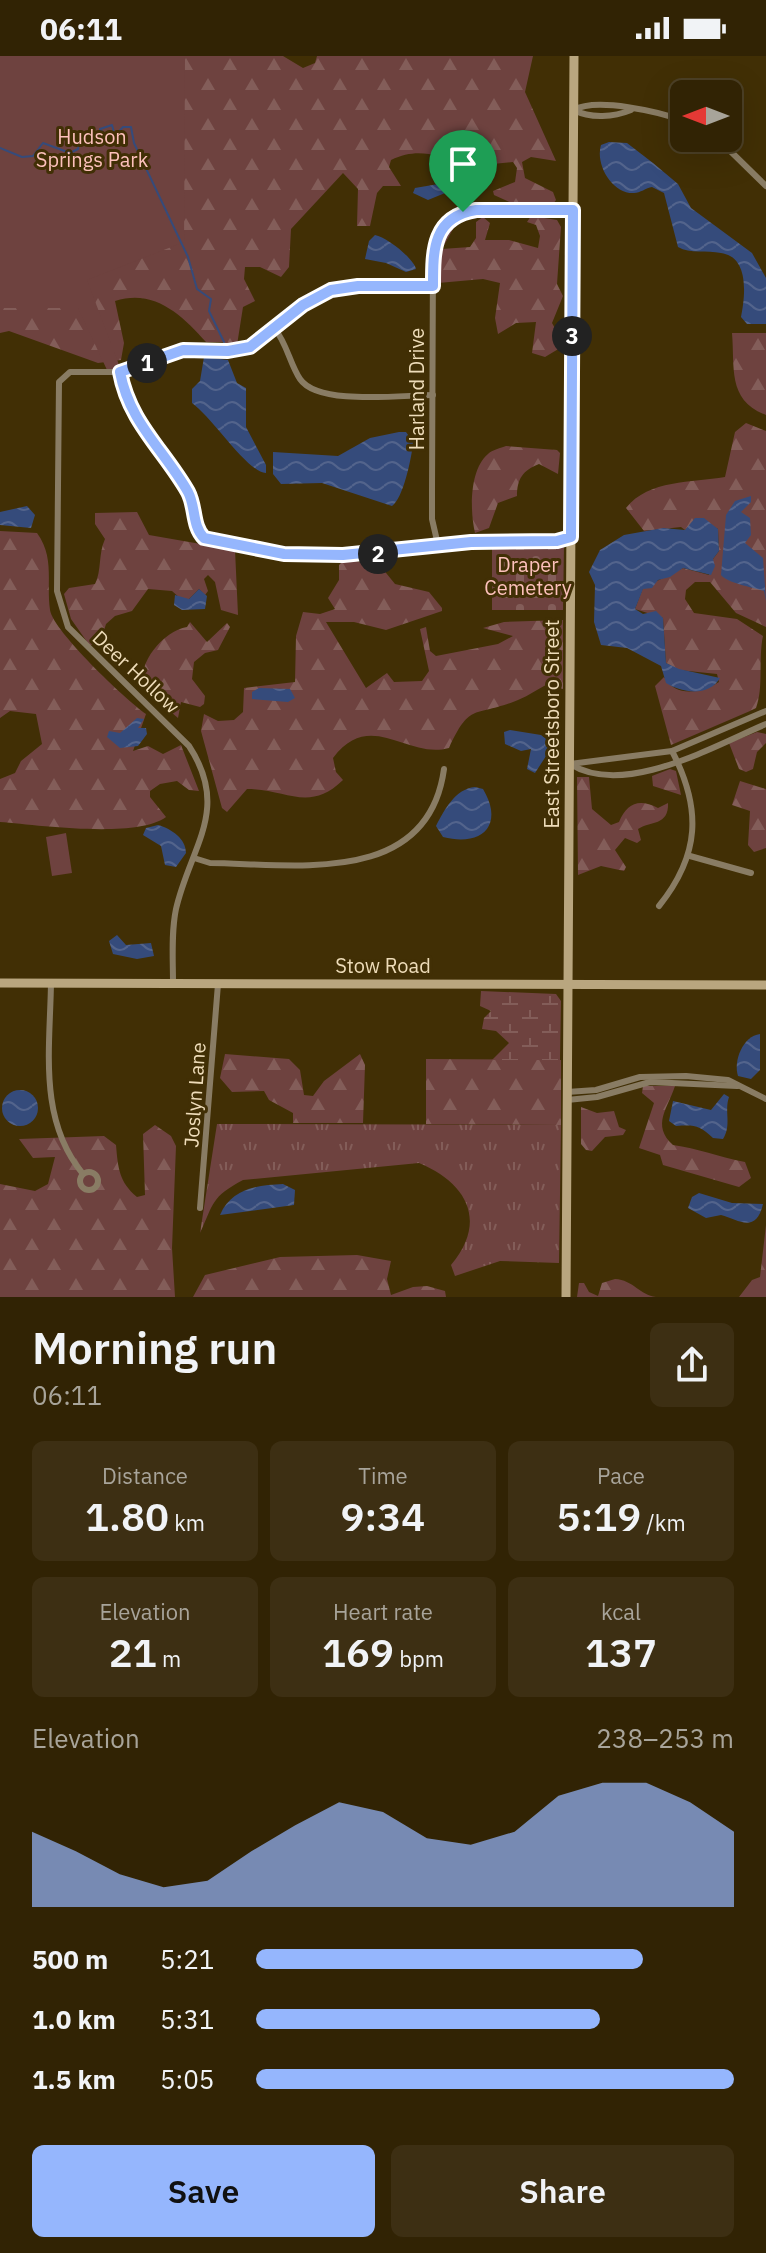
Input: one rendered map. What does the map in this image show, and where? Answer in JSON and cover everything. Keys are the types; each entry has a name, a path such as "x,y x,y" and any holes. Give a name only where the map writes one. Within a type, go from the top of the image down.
{"main road":[{"name":"East Streetsboro Street","path":"566,1297 574,56"},
{"name":"Stow Road","path":"0,983 766,985"}],"street":[{"path":"574,110 582,105 618,105 670,116"},
{"path":"731,152 766,186"},
{"name":"Harland Drive","path":"438,545 432,519 436,237 456,216 476,210 573,210"},
{"path":"433,286 358,286 331,290 303,305 275,329 241,350 183,350 120,372 139,424 189,493 198,530 204,538 305,555 382,554 438,545 557,541 571,537"},
{"path":"275,329 300,379 314,392 339,396 433,395"},
{"name":"Deer Hollow","path":"120,372 65,374 59,382 59,603 68,627 180,736 198,759 206,780 209,809 175,913 173,983"},
{"path":"570,764 672,751 766,711"},
{"path":"570,764 585,774 619,774 678,763 766,724"},
{"path":"659,906 681,876 690,856 692,815 672,751"},
{"path":"194,858 210,863 324,864 370,859 398,845 423,821 435,800 444,769"},
{"path":"690,856 751,873"},
{"path":"51,983 52,1113 62,1143 83,1174"},
{"name":"Joslyn Lane","path":"200,1208 210,1118 218,984"},
{"path":"567,1096 590,1099 646,1080 678,1080 739,1086 766,1099"}],"green space":[{"path":"0,56 283,56 303,68 315,63 317,56 533,56 525,92 556,161 531,157 522,162 525,178 553,192 556,200 553,204 516,205 494,195 493,191 515,182 517,168 513,162 483,165 486,175 468,181 460,164 434,155 409,154 391,160 389,167 401,186 383,186 377,193 370,226 357,226 358,189 343,173 291,229 289,267 281,277 260,267 245,267 244,279 255,301 243,307 237,345 228,351 224,342 206,342 166,306 142,298 129,298 115,301 124,343 121,360 98,363 9,331 0,333"},
{"name":"Hudson Springs Park","path":"0,56 185,56 184,242 87,280 121,370 107,370 78,308 0,308"},
{"path":"531,216 557,220 561,227 557,284 563,296 552,323 561,339 560,348 545,357 532,353 536,322 516,323 498,334 495,318 500,283 483,279 438,283 439,252 450,224 453,229 442,249 470,247 476,238 476,222 483,217 490,223 485,240 509,240 538,248 540,236 536,225 527,222"},
{"path":"732,333 766,333 766,415 753,409 739,392"},
{"path":"746,423 766,431 766,627 736,613 710,582 695,582 686,590 685,599 694,613 737,619 763,636 758,700 756,708 671,745 655,686 664,677 669,684 682,691 697,691 719,682 717,674 679,670 666,663 663,618 635,609 643,588 683,568 709,575 713,559 719,551 718,529 699,518 685,530 681,527 644,531 626,508 659,487 725,477 735,432"},
{"path":"506,446 557,450 560,453 558,474 539,464 529,469 520,480 517,496 498,503 489,528 475,533 472,503 477,470 488,454"},
{"path":"137,512 149,535 235,550 238,615 221,610 215,582 208,575 204,579 208,591 205,595 199,589 189,599 181,599 172,591 148,589 132,611 115,616 106,624 102,637 90,646 71,619 64,594 69,588 95,584 97,579 105,539 95,524 95,513"},
{"path":"0,531 37,533 43,542 48,561 50,610 54,620 92,665 146,714 133,751 148,746 163,754 181,745 199,791 189,790 177,781 160,784 150,791 150,797 166,817 152,824 111,829 0,822 0,779 15,773 21,761 42,744 36,714 10,711 0,718"},
{"name":"Draper Cemetery","path":"492,544 564,544 563,610 492,610"},
{"path":"346,558 366,564 378,563 395,584 429,592 442,608 442,611 386,630 354,622 326,622 366,688 387,673 394,682 422,681 429,671 420,629 426,627 430,651 436,656 498,644 513,636 483,628 504,622 563,620 563,689 548,684 517,700 474,714 462,724 449,748 418,748 375,736 361,737 347,744 333,758 336,772 343,780 331,790 319,795 297,797 247,789 227,812 222,808 201,731 204,714 218,721 234,720 243,712 244,688 295,682 296,636 303,612 320,614 335,609 328,598 339,580 339,565"},
{"path":"190,622 207,642 227,623 230,627 218,650 205,653 194,662 192,679 205,696 204,704 200,707 181,702 178,718 143,688 142,678 148,659 161,641 187,627"},
{"path":"757,732 766,734 766,743 757,752 753,769 746,772 739,769 729,743"},
{"path":"670,769 676,771 681,795 653,786 652,776"},
{"path":"577,777 589,777 592,809 611,825 619,822 634,804 645,803 658,808 668,803 662,819 638,829 641,840 637,843 625,838 615,850 626,867 624,871 601,866 578,875"},
{"path":"740,781 766,789 766,848 754,852 748,845 750,811 732,805"},
{"path":"66,833 72,873 52,876 46,837"},
{"path":"481,991 556,994 561,1001 560,1060 492,1060 509,1043 496,1031 482,1029 484,1018 491,1011 480,1006"},
{"path":"225,1054 289,1059 300,1070 304,1095 313,1096 324,1081 360,1054 365,1065 363,1123 293,1123 293,1113 269,1100 264,1091 232,1092 220,1078"},
{"path":"426,1059 561,1060 561,1125 426,1124"},
{"path":"643,1086 675,1086 662,1123 666,1138 673,1145 745,1162 751,1178 739,1187 663,1165 660,1155 639,1148 654,1103 642,1093"},
{"path":"581,1107 597,1113 614,1111 619,1127 626,1130 623,1135 605,1137 592,1151 586,1150 581,1144"},
{"path":"217,1124 561,1125 559,1263 500,1261 455,1276 451,1265 468,1233 470,1219 467,1205 449,1181 419,1163 243,1180 219,1196 200,1233"},
{"path":"155,1125 171,1136 176,1146 172,1248 175,1297 0,1297 0,1184 35,1191 48,1184 55,1157 33,1158 19,1139 104,1136 116,1145 120,1174 137,1197 145,1195 143,1134"},
{"path":"766,1225 766,1297 739,1297 752,1280 760,1277"},
{"path":"357,1255 391,1261 387,1279 391,1295 413,1287 427,1286 445,1291 446,1297 193,1297 205,1275 280,1257"},
{"path":"615,1279 656,1297 577,1297 579,1283 584,1283 589,1292 598,1296 602,1283"}],"water":[{"path":"627,143 653,163 678,184 691,208 752,253 766,278 766,324 747,324 741,317 743,279 737,262 730,256 716,252 678,247 664,193 652,187 636,193 626,192 612,183 603,169 600,153 601,145"},
{"path":"450,182 453,186 450,191 428,200 413,193 415,188"},
{"path":"375,235 399,249 416,269 406,272 386,263 365,259 369,241"},
{"path":"204,357 228,360 237,383 246,388 246,427 266,465 266,473 249,464 192,403 192,389 200,381"},
{"path":"406,432 413,442 403,487 392,506 322,483 281,484 273,474 273,452 338,456 370,438"},
{"path":"751,496 751,502 741,512 750,518 751,535 745,543 763,558 766,601 764,591 734,583 721,575 726,515 735,501"},
{"path":"27,506 35,515 31,528 0,525 0,512"},
{"path":"695,518 704,518 718,529 719,551 713,559 715,566 711,575 683,568 670,577 658,580 652,588 643,589 635,609 643,614 656,611 663,618 666,663 720,678 702,691 680,689 666,683 661,666 627,648 601,645 594,622 595,585 589,572 600,550 624,535 663,528 685,530"},
{"path":"199,589 207,596 205,609 182,610 174,605 175,595 189,599"},
{"path":"259,688 290,689 295,698 288,702 252,699 252,692"},
{"path":"137,718 144,719 138,728 146,728 147,734 138,746 120,748 107,737 109,731 120,733"},
{"path":"510,730 541,735 549,741 548,753 535,773 527,769 531,749 521,751 505,744 504,732"},
{"path":"475,787 483,789 489,802 491,814 486,831 468,839 443,837 436,826 447,807 456,796"},
{"path":"158,825 173,832 184,843 186,853 176,867 165,865 161,846 143,835 146,828"},
{"path":"117,935 126,945 151,943 154,956 137,959 113,954 109,941"},
{"path":"760,1034 760,1070 751,1079 738,1076 737,1063 744,1044"},
{"path":"20,1090 33,1095 38,1108 33,1121 20,1126 7,1121 2,1108 7,1095"},
{"path":"724,1094 729,1097 727,1128 723,1139 713,1138 696,1127 676,1126 669,1121 673,1101 711,1110"},
{"path":"283,1184 295,1190 294,1205 220,1215 231,1199 246,1190"},
{"path":"699,1193 732,1203 763,1204 756,1219 751,1222 740,1222 721,1215 706,1218 688,1208 692,1197"}],"waterway":[{"path":"0,148 22,157 33,156 43,143 70,153 78,149 81,132 89,139 108,145 110,141 100,129 112,125 115,136 123,127 131,127 134,143 188,257 197,289 211,299 209,311 224,342"}],"route":[{"path":"573,210 571,537 557,541 471,542 382,554 305,555 209,541 200,535 189,493 133,414 120,372 183,350 228,351 250,347 303,305 331,290 358,286 433,286 436,237 446,223 463,212 573,210"}]}
